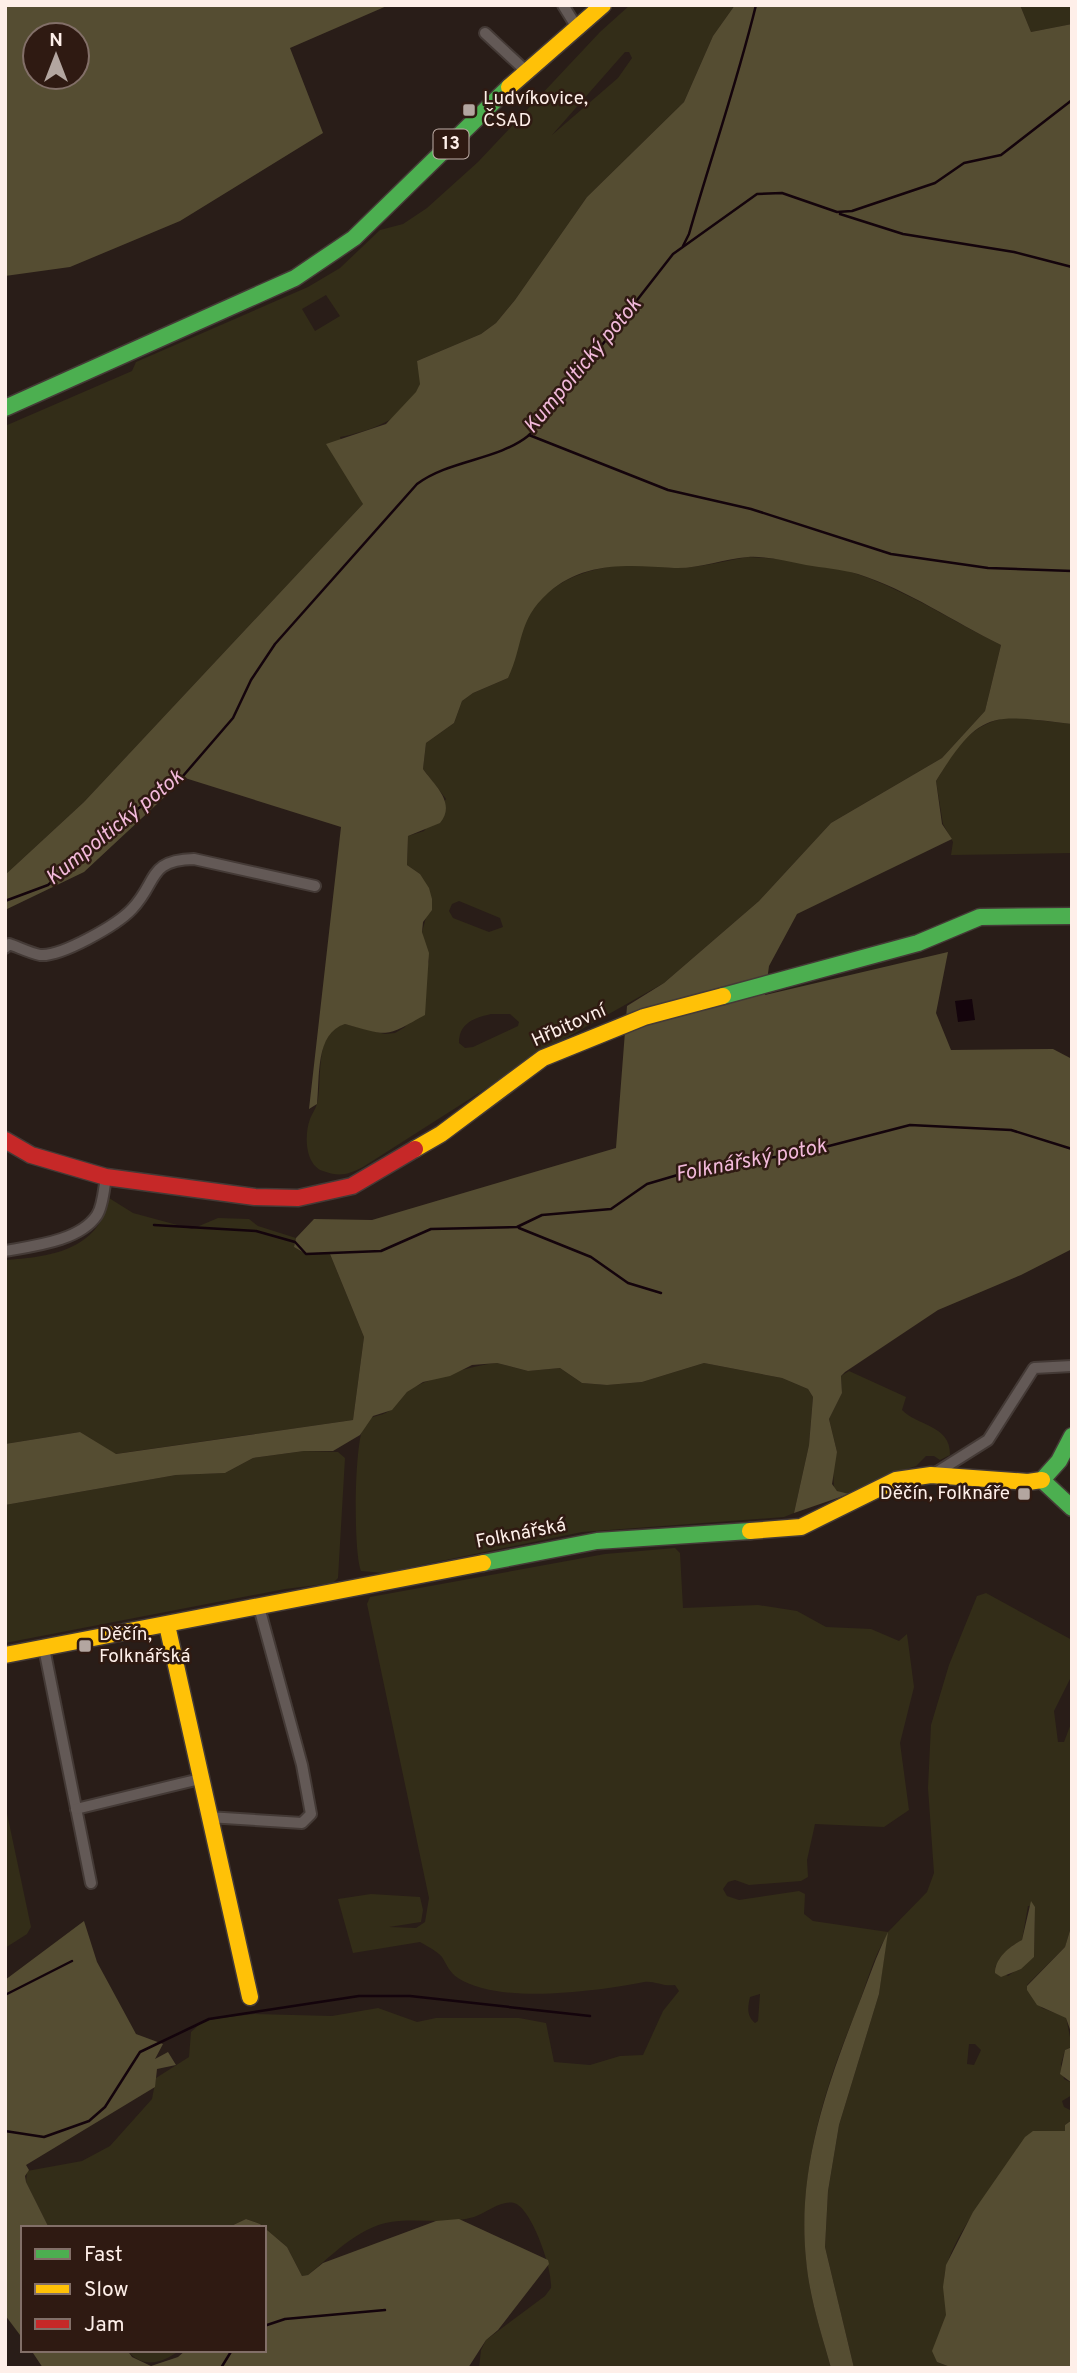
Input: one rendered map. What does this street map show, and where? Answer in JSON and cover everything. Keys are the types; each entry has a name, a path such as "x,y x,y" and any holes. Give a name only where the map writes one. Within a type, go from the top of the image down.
{"street":[{"path":"563,5 576,26"},
{"name":"13","path":"5,408 295,278 332,255 372,221 526,71 603,5"},
{"path":"485,33 526,71"},
{"path":"7,946 39,955 54,954 78,943 122,919 134,907 159,866 174,859 194,859 314,887"},
{"name":"Hřbitovní","path":"5,1140 31,1155 106,1177 255,1197 298,1198 352,1186 441,1134 543,1058 643,1017 918,943 980,917 1072,916"},
{"path":"5,1251 48,1244 72,1235 97,1215 106,1177"},
{"path":"932,1475 988,1440 1034,1368 1072,1366"},
{"path":"1072,1436 1059,1461 1042,1480 1072,1508"},
{"name":"Folknářská","path":"5,1655 597,1541 801,1527 896,1480 932,1475 1028,1482 1042,1480"},
{"path":"208,1817 302,1823 311,1814 302,1765 259,1607"},
{"path":"167,1625 250,1997"},
{"path":"44,1648 91,1883"},
{"path":"76,1809 200,1779"}],"shaded area":[{"path":"5,5 389,5 290,48 323,133 180,221 70,267 5,276"},
{"path":"630,5 735,5 713,36 684,102 587,197 496,323 481,334 417,361 420,384 416,396 399,414 376,427 340,437 363,504 84,802 5,875 5,426 132,371 136,362 308,287 340,268 380,230 403,224 427,208 478,162 600,32","holes":["625,52 629,52 632,58 618,78 552,135","326,295 340,316 315,331 302,309"]},
{"path":"735,5 1020,5 1031,32 1072,24 1072,724 1006,719 991,722 965,740 936,781 942,824 952,839 797,914 769,966 765,995 948,952 936,1013 951,1050 1053,1049 1072,1059 1072,1249 1021,1275 938,1310 845,1372 841,1376 842,1393 829,1419 837,1452 832,1484 837,1491 849,1494 794,1513 809,1445 813,1397 808,1389 782,1378 704,1363 642,1382 607,1385 582,1383 560,1368 528,1371 497,1363 472,1365 450,1376 423,1382 407,1392 392,1410 373,1416 360,1435 333,1451 304,1451 253,1458 225,1473 176,1475 5,1505 5,1444 80,1432 116,1454 353,1420 364,1337 330,1254 306,1254 294,1247 296,1238 314,1219 372,1220 616,1148 627,1006 664,983 759,901 831,823 942,758 985,711 1001,645 913,597 858,574 777,559 748,557 683,568 608,567 577,575 562,583 548,593 531,613 508,678 473,693 462,701 454,723 426,743 423,769 442,795 446,809 440,823 408,836 407,865 420,874 432,899 432,910 423,922 422,932 429,953 425,1015 387,1033 345,1024 335,1029 328,1036 321,1057 317,1104 309,1109 341,827 185,778 84,872 5,910 5,875 84,802 363,504 326,444 386,424 416,392 420,384 417,361 481,334 496,323 587,197 684,102 713,36"},
{"path":"1020,5 1072,5 1072,24 1031,32"},
{"path":"748,557 805,562 860,575 914,599 1001,645 985,711 942,758 831,823 759,901 664,983 559,1042 363,1167 339,1174 317,1168 307,1149 307,1133 317,1102 321,1057 328,1035 333,1029 345,1024 385,1034 395,1033 405,1027 429,961 422,932 427,914 420,874 407,865 408,836 424,831 446,799 423,769 426,743 454,723 462,701 473,693 508,678 525,621 535,605 563,582 597,569 615,566 651,565 678,568","holes":["459,901 500,918 503,927 489,932 453,918 449,911 452,904","491,1014 510,1014 519,1022 518,1026 473,1047 465,1048 459,1043 462,1031 469,1022"]},
{"path":"1011,717 1072,724 1072,853 951,855 953,842 943,824 936,781 950,758 975,731 997,720"},
{"path":"972,999 975,1020 958,1022 955,1001"},
{"path":"109,1198 133,1213 192,1229 218,1218 249,1219 258,1226 296,1238 294,1247 306,1254 330,1254 364,1337 353,1420 115,1454 80,1432 5,1444 5,1260 38,1257 70,1248 95,1230"},
{"path":"497,1363 528,1371 560,1368 582,1383 607,1385 642,1382 704,1363 782,1378 808,1389 813,1397 809,1445 794,1513 784,1517 582,1532 383,1573 361,1571 358,1560 356,1495 361,1433 365,1423 389,1411 414,1387 464,1369"},
{"path":"849,1371 906,1397 902,1410 939,1432 949,1445 950,1455 940,1460 934,1456 926,1456 916,1466 888,1475 855,1494 843,1494 834,1489 833,1467 837,1452 829,1419 842,1393 841,1376"},
{"path":"304,1451 338,1452 345,1458 338,1578 333,1583 285,1589 5,1643 5,1505 176,1475 225,1473 253,1458"},
{"path":"675,1548 680,1553 683,1608 758,1605 797,1611 826,1627 871,1629 899,1641 907,1634 914,1687 900,1743 909,1810 884,1827 815,1824 807,1860 808,1877 801,1881 749,1885 735,1880 728,1882 723,1889 727,1896 739,1900 799,1891 805,1894 804,1914 813,1921 888,1932 927,1892 934,1873 928,1788 931,1725 949,1665 977,1596 986,1593 1072,1640 1072,1675 1054,1711 1058,1742 1064,1742 1072,1721 1072,1924 1065,1947 1027,1985 1042,2008 1066,2017 1072,2047 1065,2050 1061,2064 1064,2079 1072,2083 1072,2095 1062,2101 1064,2107 1072,2111 1072,2120 1065,2125 1066,2131 1049,2136 1012,2165 977,2208 952,2251 944,2281 947,2310 936,2354 937,2362 953,2368 854,2368 825,2247 828,2191 839,2125 879,1994 887,1935 873,1963 843,2043 823,2103 810,2165 804,2227 806,2258 813,2300 831,2368 479,2368 481,2350 486,2340 545,2296 551,2288 540,2240 527,2215 514,2203 504,2203 465,2219 399,2221 373,2227 350,2240 308,2275 302,2276 287,2247 266,2229 266,2226 246,2219 231,2226 48,2226 26,2182 27,2171 82,2161 110,2146 152,2099 156,2078 189,2057 191,2032 203,2021 254,2014 332,2016 378,2008 417,2022 436,2018 519,2018 546,2023 554,2062 590,2065 620,2056 643,2055 663,2011 679,1991 675,1985 647,1982 576,1992 523,1994 476,1986 458,1978 440,1955 420,1942 353,1953 338,1899 371,1894 420,1897 423,1910 421,1922 389,1927 416,1928 425,1922 429,1898 367,1604 370,1597 605,1554","holes":["1028,1906 1035,1907 1034,1957 1008,1976 995,1967 1012,1946 1022,1940","760,1994 758,2021 755,2023 748,2007 750,1997","969,2044 975,2044 981,2050 974,2065 967,2064"]},
{"path":"5,1804 31,1927 27,1934 5,1948"},
{"path":"1031,1901 1035,1907 1034,1957 1021,1969 1001,1977 995,1973 998,1962 1008,1949 1022,1940"},
{"path":"84,1921 97,1962 136,2034 163,2044 155,2059 168,2052 176,2065 157,2069 155,2087 26,2165 29,2170 25,2176 26,2182 48,2226 21,2226 21,2336 5,2315 5,1980"},
{"path":"1072,1924 1072,2035 1066,2018 1037,2005 1027,1986 1065,1947"},
{"path":"888,1932 879,1994 839,2125 828,2191 825,2247 854,2368 831,2368 816,2314 806,2259 804,2226 810,2161 835,2068"},
{"path":"1072,2047 1072,2083 1060,2074 1065,2050"},
{"path":"1072,2120 1072,2368 953,2368 937,2362 932,2351 946,2315 943,2287 946,2265 973,2212 1025,2137 1033,2131 1065,2131 1065,2125"},
{"path":"246,2219 262,2226 231,2226"},
{"path":"459,2219 548,2260 549,2264 498,2330 486,2340 468,2368 43,2368 32,2352 128,2352 132,2357 151,2366 178,2357 184,2352 266,2352 266,2229 287,2247 302,2276 308,2275 323,2263 436,2221"},
{"path":"129,2352 177,2352 166,2359 152,2362"}],"waterway":[{"path":"683,246 689,234 756,5"},
{"name":"Kumpoltický potok","path":"5,901 48,885 121,821 183,776 233,718 251,680 275,644 417,484 444,470 516,444 531,433 547,408 595,354 673,254 757,194 782,193 837,212 852,211 935,183 964,163 1001,155 1072,100"},
{"path":"840,214 903,234 1014,252 1072,267"},
{"path":"529,435 668,490 751,509 891,554 988,568 1072,571"},
{"name":"Folknářský potok","path":"154,1225 256,1231 295,1242 306,1254 381,1251 431,1229 517,1227 542,1215 611,1209 647,1184 708,1166 798,1154 910,1125 1011,1130 1072,1149"},
{"path":"519,1228 591,1257 628,1283 661,1293"},
{"path":"5,1995 72,1961"},
{"path":"5,2131 44,2137 89,2121 105,2107 140,2052 209,2019 359,1996 410,1996 590,2016"},
{"path":"266,2325 285,2319 385,2310"},
{"path":"221,2368 231,2352"}],"traffic: fast":[{"path":"5,408 295,278 354,238 509,87"},
{"path":"723,996 918,943 980,917 1072,916"},
{"path":"1042,1480 1059,1461 1072,1436"},
{"path":"1042,1480 1072,1508"},
{"path":"483,1563 597,1541 750,1531"}],"traffic: slow":[{"path":"509,87 603,5"},
{"path":"415,1149 441,1134 543,1058 644,1017 723,996"},
{"path":"750,1531 801,1527 896,1480 931,1475 1028,1482 1042,1480"},
{"path":"5,1655 483,1563"},
{"path":"167,1625 250,1997"}],"traffic: jam":[{"path":"5,1140 31,1155 106,1177 255,1197 298,1198 352,1186 415,1149"}],"place":[{"name":"Ludvíkovice, ČSAD","path":"469,110"},
{"name":"Děčín, Folknáře","path":"1024,1494"},
{"name":"Děčín, Folknářská","path":"85,1646"}]}
